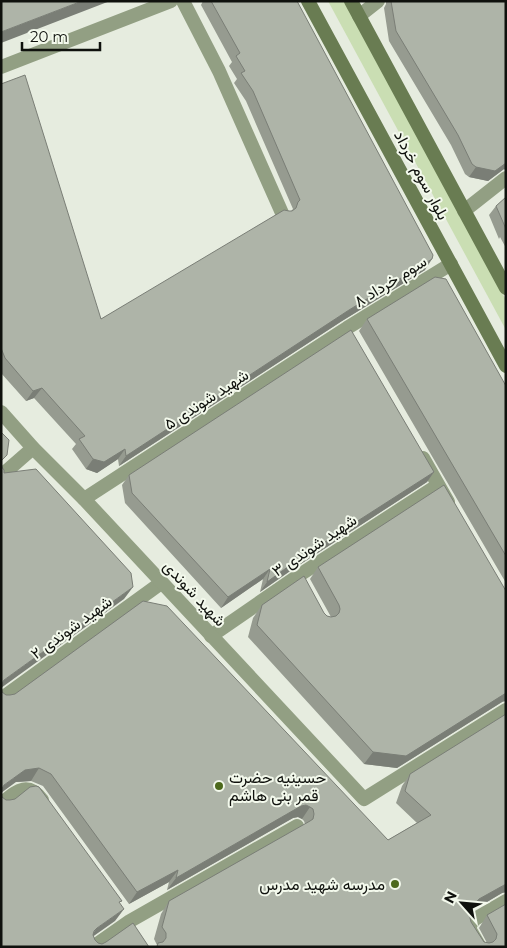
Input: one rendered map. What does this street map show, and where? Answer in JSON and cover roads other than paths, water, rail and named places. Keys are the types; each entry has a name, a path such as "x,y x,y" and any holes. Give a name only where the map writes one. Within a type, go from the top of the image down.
{"main road":[{"name":"بلوار سوم خرداد","path":"308,1 506,366"},
{"name":"بلوار سوم خرداد","path":"351,1 506,288"}],"street":[{"path":"6,65 171,1"},
{"path":"184,1 219,71 282,213"},
{"path":"359,16 378,1"},
{"path":"464,210 506,178"},
{"name":"سوم خرداد ۸","path":"350,332 451,264"},
{"name":"شهید شوندی ۵","path":"84,499 350,332"},
{"name":"شهید شوندی","path":"1,412 364,799 506,710"},
{"path":"414,443 453,510"},
{"path":"1,476 34,448"},
{"name":"شهید شوندی ۳","path":"211,636 300,580 438,485"},
{"name":"شهید شوندی ۲","path":"1,699 161,583"},
{"path":"1,804 18,791 28,789 36,792 48,808"},
{"path":"93,947 127,917 297,826"},
{"path":"480,947 470,930 470,924 475,919 506,901"},
{"path":"127,917 140,934"}],"place":[{"name":"حسینیه حضرت قمر بنی هاشم","path":"219,786"},
{"name":"مدرسه شهید مدرس","path":"395,884"}]}
